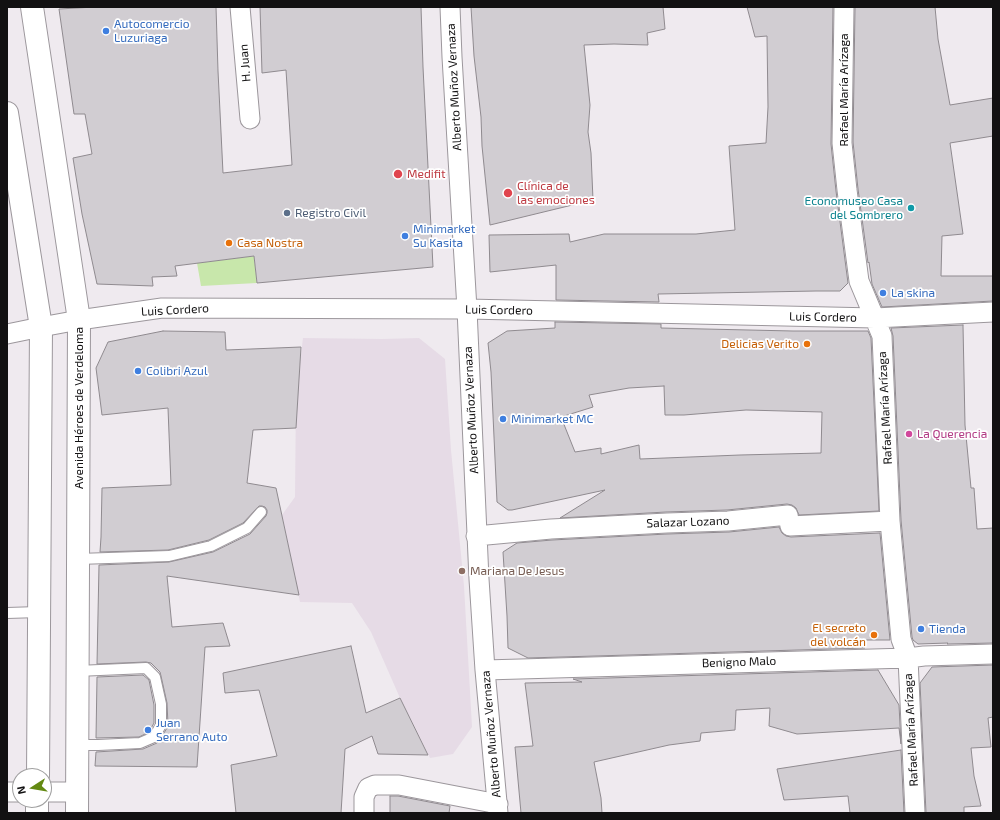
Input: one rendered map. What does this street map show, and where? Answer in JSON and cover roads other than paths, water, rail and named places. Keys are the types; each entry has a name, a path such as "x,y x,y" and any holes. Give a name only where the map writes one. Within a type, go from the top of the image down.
{"main road":[{"name":"Avenida Héroes de Verdeloma","path":"32,7 79,320 77,813"},
{"path":"7,113 41,327 38,768"}],"street":[{"name":"H. Juan","path":"240,7 250,119"},
{"name":"Alberto Muñoz Vernaza","path":"450,7 467,309 476,536 485,670 498,808"},
{"name":"Rafael María Arízaga","path":"844,7 842,143 859,281 882,336 890,521 901,639 908,658 916,813"},
{"name":"Luis Cordero","path":"7,334 79,320 162,308 467,309 875,318 993,312"},
{"name":"Salazar Lozano","path":"476,536 551,529 728,521 788,515 790,526 890,521"},
{"name":"Benigno Malo","path":"485,670 908,658 924,656 993,654"},
{"path":"364,813 364,797 368,788 375,785 399,785 498,808"},
{"path":"52,792 77,792"}],"lane":[{"path":"78,558 169,556 211,546 247,528 261,512"},
{"path":"7,612 39,612"},
{"path":"77,745 140,742 154,737 161,724 161,704 155,677 146,668 78,671"}],"place":[{"name":"Autocomercio Luzuriaga","path":"106,31"},
{"name":"Medifit","path":"398,174"},
{"name":"Clínica de las emociones","path":"508,193"},
{"name":"Economuseo Casa del Sombrero","path":"911,208"},
{"name":"Registro Civil","path":"287,213"},
{"name":"Minimarket Su Kasita","path":"405,236"},
{"name":"Casa Nostra","path":"229,243"},
{"name":"La skina","path":"883,293"},
{"name":"Delicias Verito","path":"807,344"},
{"name":"Colibri Azul","path":"138,371"},
{"name":"Minimarket MC","path":"503,419"},
{"name":"La Querencia","path":"909,434"},
{"name":"Mariana De Jesus","path":"462,571"},
{"name":"Tienda","path":"921,629"},
{"name":"El secreto del volcán","path":"874,635"},
{"name":"Juan Serrano Auto","path":"148,730"}]}
